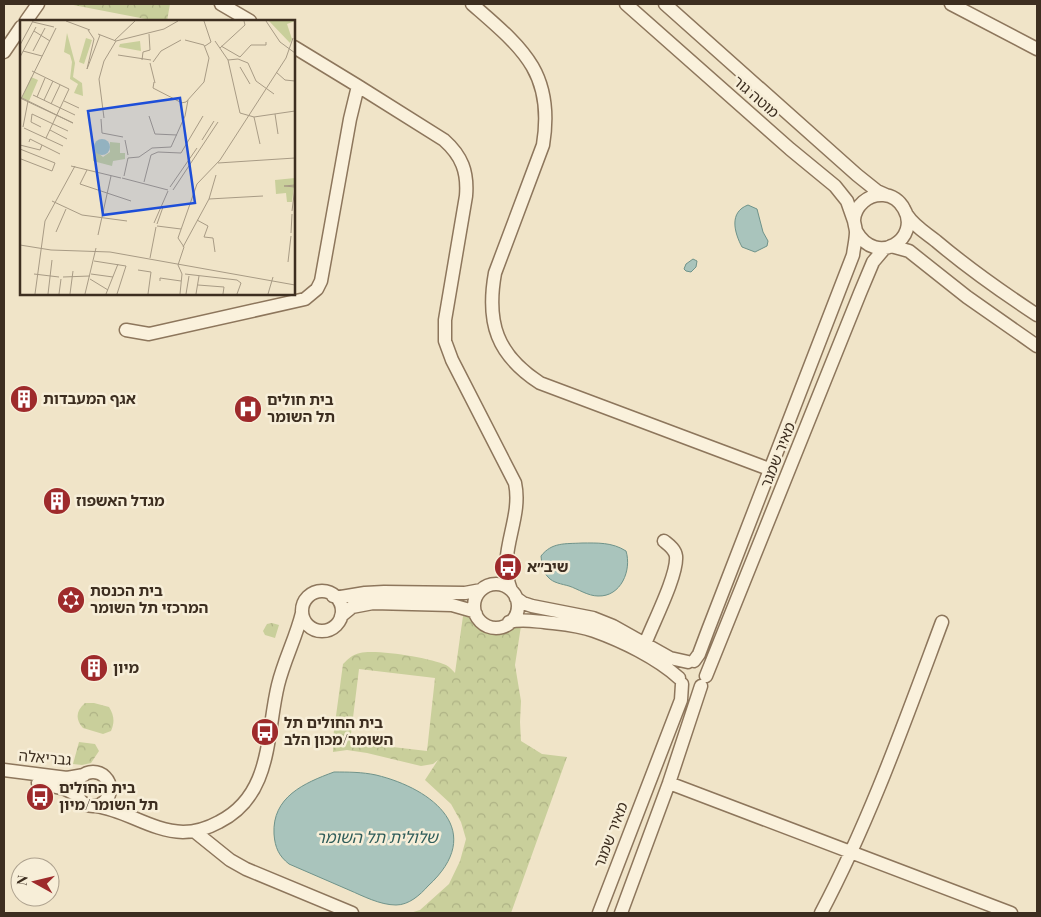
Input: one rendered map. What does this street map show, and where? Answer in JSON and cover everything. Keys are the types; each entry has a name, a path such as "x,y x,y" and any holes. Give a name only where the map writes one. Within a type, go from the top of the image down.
{"street":[{"path":"27,20 38,4"},
{"path":"221,4 248,20"},
{"path":"472,4 513,40 525,54 536,71 543,90 546,107 543,145 495,273 491,293 492,313 496,332 503,347 512,361 540,383 769,469"},
{"name":"מוטה גור","path":"626,4 790,149 835,186 847,201 855,226"},
{"name":"מוטה גור","path":"666,4 857,175 877,191 886,195"},
{"path":"952,4 1037,49"},
{"path":"4,52 20,28"},
{"path":"295,48 444,140 453,148 465,168 468,182 446,307 444,329 452,360 515,483 516,503 506,553 506,572 514,594 517,610 515,616 509,622"},
{"path":"126,330 149,334 305,299 312,295 321,281 350,119 358,86"},
{"path":"1037,315 993,286 914,224 900,203 893,197 875,195 860,205 856,213 855,226 860,239 867,245 909,250 967,296 1037,346"},
{"path":"887,247 898,242 904,236 907,228 907,215"},
{"name":"מאיר שמגר","path":"691,662 699,654 853,255 855,226"},
{"name":"מאיר שמגר","path":"621,913 669,783 703,681 873,262 887,247"},
{"path":"645,644 675,566 676,556 673,548 664,541"},
{"path":"476,614 475,602 482,589 496,574 506,553"},
{"path":"143,823 120,804 108,782 100,774 95,772 84,775 77,784 77,796 85,804 113,810 143,823 165,830 194,831 214,825 235,812 248,797 257,782 266,757 280,674 291,648 305,601 313,594 324,592 341,597 384,592 465,593 501,584 523,603 593,618 613,626 670,658 701,665 706,672 703,681 693,689 685,687 653,660 593,630 564,624 528,620 516,620 498,627 492,627 480,620 473,611 452,605 373,604 352,607 341,616 336,626 306,635 291,648"},
{"path":"333,596 340,605 341,616"},
{"path":"302,613 307,624 318,631"},
{"path":"821,913 851,852 888,767 942,622"},
{"path":"680,681 680,668 691,662"},
{"name":"מאיר שמגר","path":"599,913 681,700 680,681"},
{"name":"גבריאלה","path":"4,770 67,778 84,775"},
{"name":"גבריאלה","path":"4,778 48,785 70,791 77,796"},
{"path":"96,806 108,797 110,786 108,782"},
{"path":"669,783 1011,913"},
{"path":"194,831 230,860 246,869 352,913"}],"green space":[{"path":"68,4 170,4 167,20 151,20"},
{"path":"463,616 521,626 515,665 521,701 521,741 542,754 567,757 511,913 410,913 420,910 449,884 460,861 466,839 461,822 451,804 425,780 438,760 433,764 421,766 367,753 347,750 333,752 333,738 343,664 351,657 368,652 403,655 439,662 455,673","holes":["359,669 435,678 427,751 350,742"]},
{"path":"267,624 279,625 275,638 265,635 263,631"},
{"path":"85,703 109,707 113,719 111,731 103,734 83,728 78,718 78,712"},
{"path":"79,742 95,744 99,751 91,763 73,764"}],"water":[{"path":"748,205 757,209 763,232 768,241 767,246 755,252 742,247 735,229 738,212"},
{"path":"693,259 697,261 696,267 691,272 686,271 684,269 686,264"},
{"path":"582,543 610,545 626,551 626,574 619,587 613,592 606,595 591,595 555,582 546,575 541,556 545,551 554,546"},
{"name":"שלולית תל השומר","path":"334,772 371,774 397,782 417,791 433,802 446,816 453,831 453,848 445,866 414,899 401,905 378,902 289,864 280,855 274,834 278,810 292,793 312,781"}],"place":[{"name":"אגף המעבדות","path":"24,399"},
{"name":"בית חולים תל השומר","path":"248,409"},
{"name":"מגדל האשפוז","path":"57,501"},
{"name":"שיב״א","path":"508,567"},
{"name":"בית הכנסת המרכזי תל השומר","path":"71,600"},
{"name":"מיון","path":"94,668"},
{"name":"בית החולים תל השומר/מכון הלב","path":"265,732"},
{"name":"בית החולים תל השומר/מיון","path":"40,797"}]}
